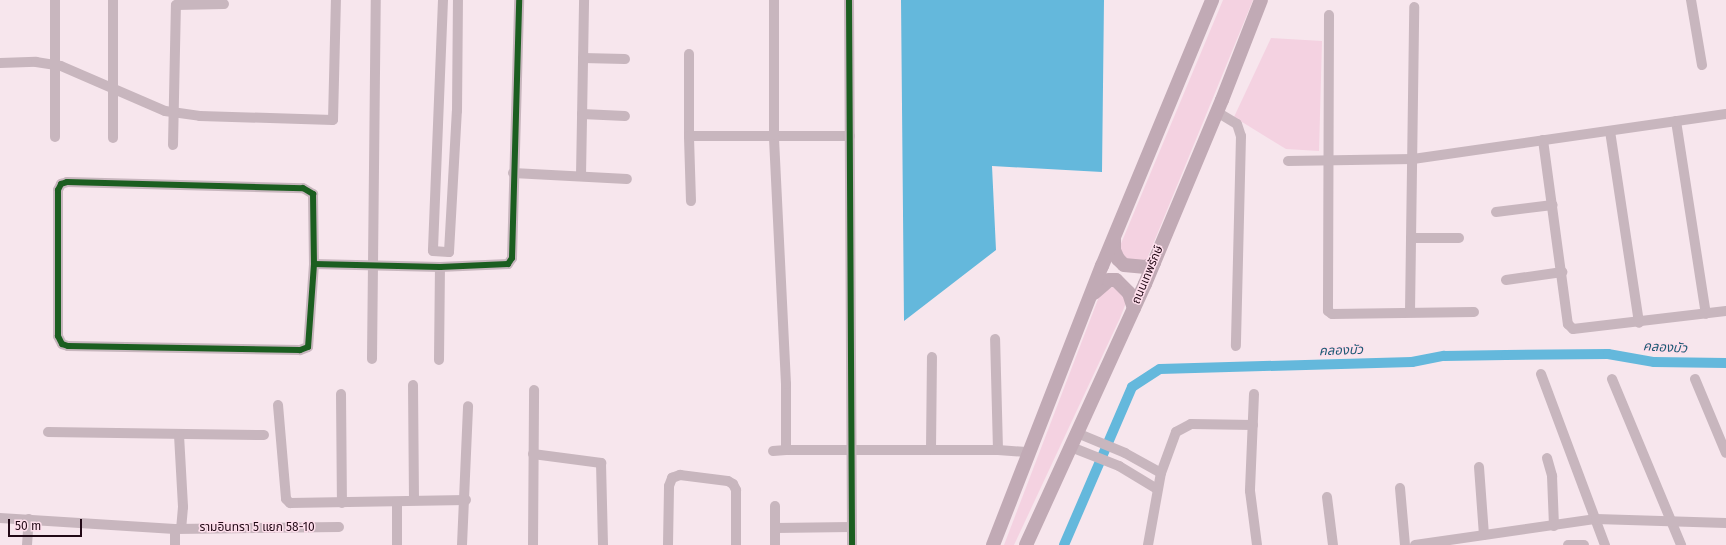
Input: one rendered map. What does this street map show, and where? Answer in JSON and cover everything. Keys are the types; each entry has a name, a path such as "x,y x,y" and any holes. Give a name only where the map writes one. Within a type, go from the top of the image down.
{"main road":[{"path":"993,545 1114,238 1212,0"},
{"name":"ถนนเทพรักษ์","path":"1026,545 1154,263 1217,112 1261,0"},
{"path":"1114,238 1114,250 1118,259 1124,265 1146,267 1154,263"},
{"path":"1091,296 1101,284 1108,280 1116,280 1129,293 1134,308"}],"street":[{"path":"55,0 55,137"},
{"path":"112,138 114,90 113,0"},
{"path":"0,63 36,62 55,65 114,90 174,112 200,116 333,120 336,0"},
{"path":"372,359 376,0"},
{"path":"443,0 440,111 433,251 449,252 456,111 458,0"},
{"path":"314,264 440,267 508,264 512,258 519,0"},
{"path":"581,176 584,0"},
{"path":"774,0 774,135 780,283 785,321 786,450"},
{"path":"849,0 852,545"},
{"path":"1691,0 1702,64"},
{"path":"173,146 176,2 224,4"},
{"path":"1410,312 1414,7"},
{"path":"1330,15 1328,312 1332,314 1474,312"},
{"path":"689,54 691,201"},
{"path":"583,58 625,59"},
{"path":"440,111 456,111"},
{"path":"1217,112 1237,124 1241,136 1236,346"},
{"path":"582,114 625,116"},
{"path":"1288,161 1328,162 1413,160 1726,114"},
{"path":"1676,121 1706,314"},
{"path":"1610,131 1639,323"},
{"path":"689,136 850,136"},
{"path":"1543,140 1568,324 1573,329 1639,323 1726,311"},
{"path":"514,173 627,179"},
{"path":"68,182 308,190 313,194 314,264 308,347 300,350 68,346 62,344 58,336 58,190 61,184 68,182"},
{"path":"1496,212 1553,205"},
{"path":"1411,238 1459,238"},
{"path":"439,360 440,267"},
{"path":"1506,280 1562,272"},
{"path":"995,339 998,450"},
{"path":"931,450 932,357"},
{"path":"1541,374 1605,545"},
{"path":"1612,379 1672,519 1681,545"},
{"path":"1695,379 1726,453"},
{"path":"413,385 414,500"},
{"path":"533,545 534,390"},
{"path":"341,394 342,503"},
{"path":"1254,394 1250,491 1257,545"},
{"path":"278,405 286,500 298,505 397,502 414,500 466,500"},
{"path":"462,545 466,500 468,406"},
{"path":"1148,545 1157,489 1161,473 1176,432 1186,425 1253,424"},
{"path":"48,432 264,435"},
{"path":"1077,433 1125,454 1161,473"},
{"path":"175,545 183,507 179,435"},
{"path":"1071,447 1119,466 1157,489"},
{"path":"773,451 998,450 1030,452"},
{"path":"533,454 601,463 603,545"},
{"path":"1547,458 1552,476 1554,526"},
{"path":"1479,467 1484,535"},
{"path":"668,545 669,486 672,478 680,475 728,481 733,484 736,490 736,545"},
{"path":"1400,488 1405,545"},
{"path":"1327,497 1333,545"},
{"path":"397,502 398,545"},
{"path":"775,506 775,545"},
{"name":"รามอินทรา 5 แยก 58-10","path":"0,518 178,528 339,527"},
{"path":"1415,545 1596,519 1672,519 1726,523"},
{"path":"27,545 29,520"},
{"path":"775,528 851,527"},
{"path":"1568,545 1584,545"}],"shaded area":[{"path":"1223,0 1253,0 1147,259 1141,263 1124,259 1120,246"},
{"path":"1271,38 1322,41 1319,151 1286,149 1234,117"},
{"path":"1114,286 1125,293 1126,303 1120,318 1014,545 1004,545 1100,294"}],"water":[{"path":"901,0 1104,0 1102,172 992,166 996,250 904,321"}],"waterway":[{"name":"คลองบัว","path":"1064,545 1132,387 1160,369 1412,362 1444,356 1506,355 1608,354 1654,362 1726,363"}],"cycle path":[{"path":"314,264 308,347 300,350 68,346 62,344 58,336 58,190 61,184 67,182 303,188 313,194 314,264 440,267 508,264 512,258 519,0"},
{"path":"849,0 852,545"}]}
